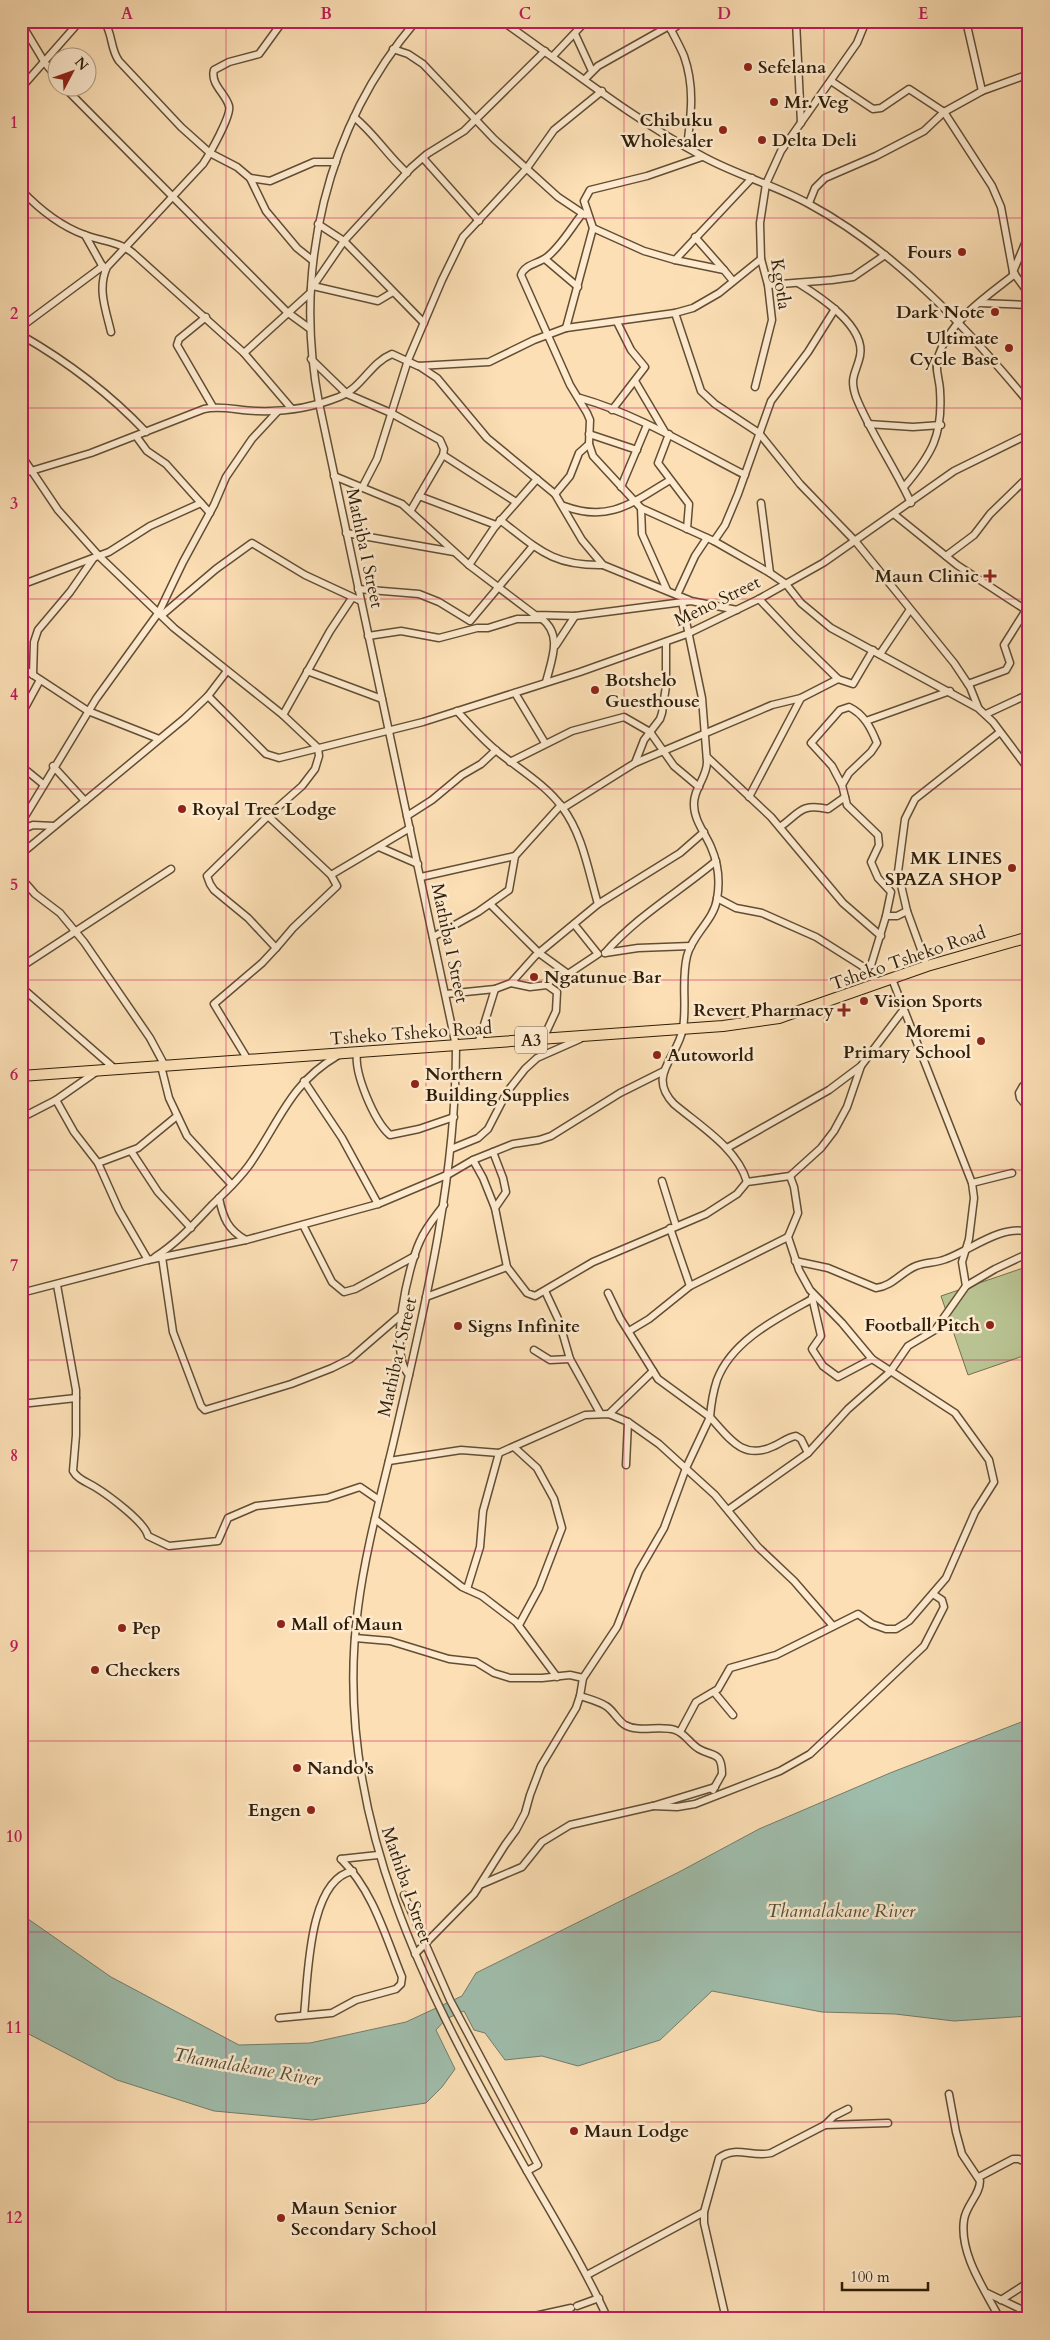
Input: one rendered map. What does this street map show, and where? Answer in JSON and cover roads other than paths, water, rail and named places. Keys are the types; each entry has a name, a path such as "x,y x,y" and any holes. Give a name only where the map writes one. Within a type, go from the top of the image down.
{"highway":[{"name":"Tsheko Tsheko Road","path":"21,1076 683,1029 779,1018 927,966 1029,936"}],"street":[{"path":"21,88 80,21"},
{"path":"104,21 111,35 113,52 157,104 210,153 250,178 270,181 314,162 336,162"},
{"path":"21,327 104,269 210,153 230,108 213,79 214,70 229,62 259,54 283,21"},
{"name":"Mathiba I Street","path":"416,21 393,49 354,117 336,162 318,224 312,260 309,328 311,359 319,403 456,1046 454,1117 445,1204 409,1375 379,1500 357,1609 355,1701 360,1767 378,1855 414,1954 460,2048 527,2171 563,2229 608,2319"},
{"path":"502,21 585,80 702,156 808,203 860,235 885,255 956,323 1029,403"},
{"path":"553,56 576,34 586,21"},
{"path":"585,80 592,71 669,26 684,21"},
{"path":"796,21 801,123"},
{"name":"Kgotla","path":"755,387 772,320 768,285 761,259 760,223 766,184 781,151 857,43 866,21"},
{"path":"966,21 982,91"},
{"path":"21,23 48,67"},
{"path":"669,26 683,55 691,78 692,100 687,147"},
{"path":"576,34 592,71"},
{"path":"393,49 408,54 423,64 475,121 558,197 585,215 593,228 627,244 675,260 724,270"},
{"path":"244,353 311,290 344,241 407,173 423,158 456,137 475,121 545,51"},
{"path":"808,203 814,188 825,178 876,156 924,131 944,112 982,91 1029,74"},
{"path":"831,81 873,109 881,108 909,89 944,112 997,196 1014,273 1029,294"},
{"path":"363,486 377,459 408,360 442,280 463,237 527,168 550,134 602,91"},
{"path":"75,98 287,312 309,328"},
{"path":"354,117 377,137 393,160 407,173"},
{"path":"702,156 648,176 590,190 584,201 585,215 545,259 522,270 520,275 568,380 580,398 590,420 589,444 597,462 641,508 714,541 770,573 786,584 810,612 831,628 950,691 978,708 986,714 1029,770"},
{"path":"423,158 479,221"},
{"path":"250,178 266,211 297,248 312,260"},
{"path":"675,260 752,178"},
{"path":"21,190 52,219 85,235 125,247 206,317 244,353 291,408"},
{"path":"318,224 344,241 424,323"},
{"path":"566,328 593,228"},
{"path":"904,487 930,452 940,425 940,392 937,361 956,323 1014,273 1029,234"},
{"path":"85,235 104,269 102,297 111,332"},
{"path":"695,237 733,281"},
{"path":"768,285 798,284 853,276 885,255"},
{"path":"545,259 578,288"},
{"path":"418,366 489,362 548,334 566,328 675,313 705,303 761,259"},
{"path":"798,284 835,309 844,318 857,338 860,356 852,378 853,386 868,424 904,487 911,503"},
{"path":"311,290 376,301 393,292"},
{"path":"980,303 1029,305"},
{"path":"714,541 725,524 775,395 803,359 835,309"},
{"path":"675,313 701,391 715,404 759,433 800,484 856,542 909,611 954,663 968,684 978,708"},
{"path":"206,317 179,340 177,345 213,407"},
{"path":"612,410 645,366 631,350 617,322"},
{"path":"21,335 60,358 94,384 113,399 146,432"},
{"path":"21,474 68,461 136,436 190,413 213,407 278,411 319,403 347,394 360,384 386,357 398,355 437,378 487,438 555,494 564,506 582,540 603,565"},
{"path":"311,359 347,394 391,413 440,440 444,449 443,455 411,510"},
{"path":"635,381 667,433 658,462 690,506 687,529"},
{"path":"580,398 598,403 667,433 745,475"},
{"path":"21,823 88,712 161,614 183,562 210,513 226,477 242,452 278,411"},
{"path":"868,424 913,427 940,425"},
{"path":"621,487 647,425"},
{"path":"589,434 636,450"},
{"name":"Meno Street","path":"208,696 266,754 273,758 389,732 515,693 687,634 760,599 856,542 954,471 1029,434"},
{"path":"136,436 147,452 166,464 210,513"},
{"path":"555,494 570,476 579,453 589,444"},
{"path":"443,455 516,502"},
{"path":"21,456 58,510 96,557 187,639 283,715 318,748 318,762 310,777 207,876 214,890 248,918 276,948"},
{"path":"334,476 363,486 411,510 469,565 543,619 553,630 555,646"},
{"path":"946,556 974,536 990,514 1029,476"},
{"path":"469,565 498,522 537,479"},
{"path":"564,506 586,513 602,514 635,501 670,480"},
{"path":"418,496 498,522 548,556 566,564 603,565 692,601 738,610"},
{"path":"21,585 121,546 150,526 201,503"},
{"path":"761,503 770,573"},
{"path":"641,508 642,534 667,590"},
{"path":"895,515 946,556 1027,611 1004,646 1010,663 1006,670 968,684"},
{"path":"346,533 454,552"},
{"path":"676,594 695,556 707,538"},
{"path":"161,614 252,543 305,575 361,601"},
{"path":"358,589 419,594 439,602 470,621 497,586 533,546"},
{"path":"33,675 34,642 38,630 96,557"},
{"path":"283,715 307,670 352,598"},
{"path":"760,599 838,679 850,685 853,684 873,650"},
{"path":"536,614 575,616 692,601"},
{"path":"682,602 687,634 696,668 707,757 707,771 699,787 694,804 695,814 716,861 717,898 713,910 691,946 683,981 683,1029 664,1071 662,1083 666,1096 727,1148 741,1166 747,1182"},
{"path":"880,654 909,611"},
{"path":"546,682 555,646 575,616"},
{"path":"368,636 401,631 438,638 477,628 488,628 517,619 543,619"},
{"path":"636,763 644,740 662,713 666,686 666,642"},
{"path":"21,667 88,712 159,739"},
{"path":"307,670 382,699"},
{"path":"21,854 208,696 227,671"},
{"path":"421,876 515,856 562,806 636,763 772,705 801,698 838,679"},
{"path":"21,715 40,680"},
{"path":"866,721 950,691"},
{"path":"515,693 545,743"},
{"path":"986,714 1029,694"},
{"path":"749,797 801,698"},
{"path":"842,785 848,773 876,745 866,721 849,707 844,708 811,741 812,745 832,766 852,811 873,830 879,840 871,862 878,878 890,892 881,936 869,972"},
{"path":"457,711 496,750 562,806 575,829 584,852 598,904"},
{"path":"510,762 545,743 591,724 624,717 650,732 684,776 699,787"},
{"path":"927,966 907,911 898,872 905,818 910,806 920,795 1000,732"},
{"path":"407,816 432,800 462,775 481,764 496,750"},
{"path":"707,757 780,826 843,903 881,936"},
{"path":"21,766 43,784"},
{"path":"54,766 85,801"},
{"path":"780,826 801,809 816,806 828,809 845,797"},
{"path":"248,1060 214,1004 262,963 293,928 336,888 337,883 332,875 268,816"},
{"path":"21,830 33,825 54,826"},
{"path":"332,875 410,828"},
{"path":"446,994 495,989 511,982 538,952 598,904 675,856 704,832"},
{"path":"379,847 418,864"},
{"path":"433,937 490,904 511,888 515,856"},
{"path":"490,904 538,952 568,974 602,953 638,920 716,861"},
{"path":"21,967 171,869"},
{"path":"21,878 35,894 60,913 76,931 150,1038 163,1066 177,1116 193,1144 232,1185"},
{"path":"717,898 736,908 762,913 816,937 869,972 879,984"},
{"path":"886,916 897,916 907,911"},
{"path":"574,924 602,953"},
{"path":"602,953 638,948 691,946"},
{"path":"892,979 972,1183 974,1198 966,1249 962,1262 966,1286"},
{"path":"511,982 530,987 547,985 557,992 556,1011 543,1039"},
{"path":"21,987 115,1069"},
{"path":"478,1044 495,989"},
{"path":"727,1148 830,1090 861,1066 904,1010"},
{"path":"451,1149 478,1138 488,1130 508,1092 525,1069 537,1058 588,1036"},
{"path":"357,1053 358,1075 362,1088 390,1135 419,1129 454,1117"},
{"path":"149,1260 170,1248 232,1185 251,1162 280,1112 304,1081 322,1064 340,1054"},
{"path":"473,1160 483,1178 495,1208 507,1267 529,1295 535,1296 593,1262 706,1214 726,1203 747,1182 790,1176 821,1148 834,1131 858,1082 861,1066"},
{"path":"21,1118 56,1100 99,1070"},
{"path":"21,1293 149,1260 246,1240 378,1204 448,1174 473,1160 520,1141 533,1142 551,1136 620,1093 664,1071"},
{"path":"304,1081 342,1138 378,1204"},
{"path":"1029,1084 1023,1086 1019,1093 1020,1098 1029,1109"},
{"path":"56,1100 74,1132 98,1163 120,1210 149,1260"},
{"path":"98,1163 131,1151 177,1116"},
{"path":"131,1151 158,1192 191,1228"},
{"path":"493,1152 506,1192 495,1208"},
{"path":"972,1183 1012,1173"},
{"path":"790,1176 794,1187 798,1213 788,1237 795,1261 812,1296 821,1336 812,1349 823,1366 838,1377 872,1359"},
{"path":"662,1181 690,1286"},
{"path":"219,1198 222,1216 227,1224 246,1240"},
{"path":"409,1375 402,1367 400,1356 402,1314 415,1256 424,1233 445,1204"},
{"path":"303,1225 332,1282 344,1292 355,1289 415,1256"},
{"path":"795,1261 828,1268 876,1288 893,1282 915,1267 943,1260 1004,1233 1018,1230 1029,1232"},
{"path":"629,1332 648,1320 690,1286 788,1237"},
{"path":"728,1510 808,1454 848,1408 890,1372 908,1346 935,1330 966,1286 995,1268 1029,1254"},
{"path":"162,1257 173,1332 204,1410 291,1384 338,1365 364,1348 402,1314"},
{"path":"426,1297 507,1267"},
{"path":"57,1285 76,1398 74,1474 109,1496 144,1526 148,1536 168,1546 218,1541 228,1518 256,1506 328,1498 360,1487 379,1500"},
{"path":"545,1291 559,1321 570,1359 600,1412"},
{"path":"608,1292 629,1332 653,1372 662,1383 710,1417 733,1442 744,1450 752,1452 763,1451 796,1436 801,1439 808,1454"},
{"path":"680,1732 696,1702 714,1692 727,1671 733,1666 764,1660 858,1614 879,1627 896,1629 909,1621 946,1578 975,1512 992,1488 994,1482 992,1468 983,1451 955,1414 872,1359 842,1323 812,1296"},
{"path":"414,1954 425,1946 482,1884 525,1813 541,1766 580,1696 583,1678 617,1627 639,1571 664,1528 686,1468 710,1417 718,1377 730,1359 758,1330 812,1296"},
{"path":"534,1350 550,1360 570,1359"},
{"path":"609,1414 653,1372"},
{"path":"21,1404 76,1398"},
{"path":"388,1461 419,1458 461,1450 499,1453 585,1415 600,1412 609,1414 628,1422 659,1444 686,1468 728,1510 758,1547 794,1581 833,1626"},
{"path":"626,1465 628,1422"},
{"path":"514,1447 537,1468 554,1499 562,1528 539,1588 519,1625"},
{"path":"467,1589 480,1547 483,1511 499,1453"},
{"path":"375,1519 467,1589 482,1596 519,1625 557,1677"},
{"path":"653,1806 687,1806 795,1763 810,1754 839,1728 878,1687 924,1646 944,1607 942,1600 933,1594"},
{"path":"355,1638 390,1641 449,1659 476,1662 502,1676 519,1679 570,1675 583,1678"},
{"path":"714,1692 733,1715"},
{"path":"580,1696 607,1706 625,1725 635,1728 660,1727 680,1732 699,1749 714,1753 718,1757 722,1774 711,1796"},
{"path":"482,1884 522,1867 542,1842 570,1826 601,1816 653,1806 715,1786"},
{"path":"279,2018 332,2013 356,2000 396,1990 401,1984 402,1977 372,1901 353,1871 341,1859 378,1855"},
{"path":"304,2015 317,1915 336,1881 342,1874 353,1871"},
{"path":"404,1895 450,2000 538,2165 527,2171"},
{"path":"949,2094 962,2154 979,2177 979,2188 967,2208 964,2234 972,2262 1000,2319"},
{"path":"726,2319 705,2234 704,2212 717,2163 724,2154 733,2152 762,2155 771,2153 825,2125 834,2116 848,2109"},
{"path":"825,2125 888,2123"},
{"path":"979,2177 1013,2159 1019,2159 1029,2164"},
{"path":"587,2275 704,2212"},
{"path":"1001,2300 1029,2282"},
{"path":"986,2292 1029,2313"},
{"path":"521,2319 574,2307 598,2298"}],"water":[{"name":"Thamalakane River","path":"1029,1719 1029,2016 954,2021 895,2014 822,2012 712,1991 660,2040 578,2066 542,2056 505,2060 485,2033 474,2030 464,2011 446,2019 436,2030 455,2069 442,2087 426,2103 312,2120 214,2111 117,2080 21,2030 21,1914 111,1977 239,2045 310,2043 406,2022 462,1996 476,1973 679,1872 759,1829 890,1773"}],"place":[{"name":"Sefelana","path":"748,67"},
{"name":"Mr. Veg","path":"774,102"},
{"name":"Chibuku Wholesaler","path":"723,130"},
{"name":"Delta Deli","path":"762,140"},
{"name":"Fours","path":"962,252"},
{"name":"Dark Note","path":"995,312"},
{"name":"Ultimate Cycle Base","path":"1009,348"},
{"name":"Maun Clinic","path":"990,576"},
{"name":"Botshelo Guesthouse","path":"595,690"},
{"name":"Royal Tree Lodge","path":"182,809"},
{"name":"MK LINES SPAZA SHOP","path":"1012,868"},
{"name":"Ngatunue Bar","path":"534,977"},
{"name":"Vision Sports","path":"864,1001"},
{"name":"Revert Pharmacy","path":"844,1010"},
{"name":"Moremi Primary School","path":"981,1041"},
{"name":"Autoworld","path":"657,1055"},
{"name":"Northern Building Supplies","path":"415,1084"},
{"name":"Football Pitch","path":"990,1325"},
{"name":"Signs Infinite","path":"458,1326"},
{"name":"Mall of Maun","path":"281,1624"},
{"name":"Pep","path":"122,1628"},
{"name":"Checkers","path":"95,1670"},
{"name":"Nando's","path":"297,1768"},
{"name":"Engen","path":"311,1810"},
{"name":"Maun Lodge","path":"574,2131"},
{"name":"Maun Senior Secondary School","path":"281,2218"}]}
